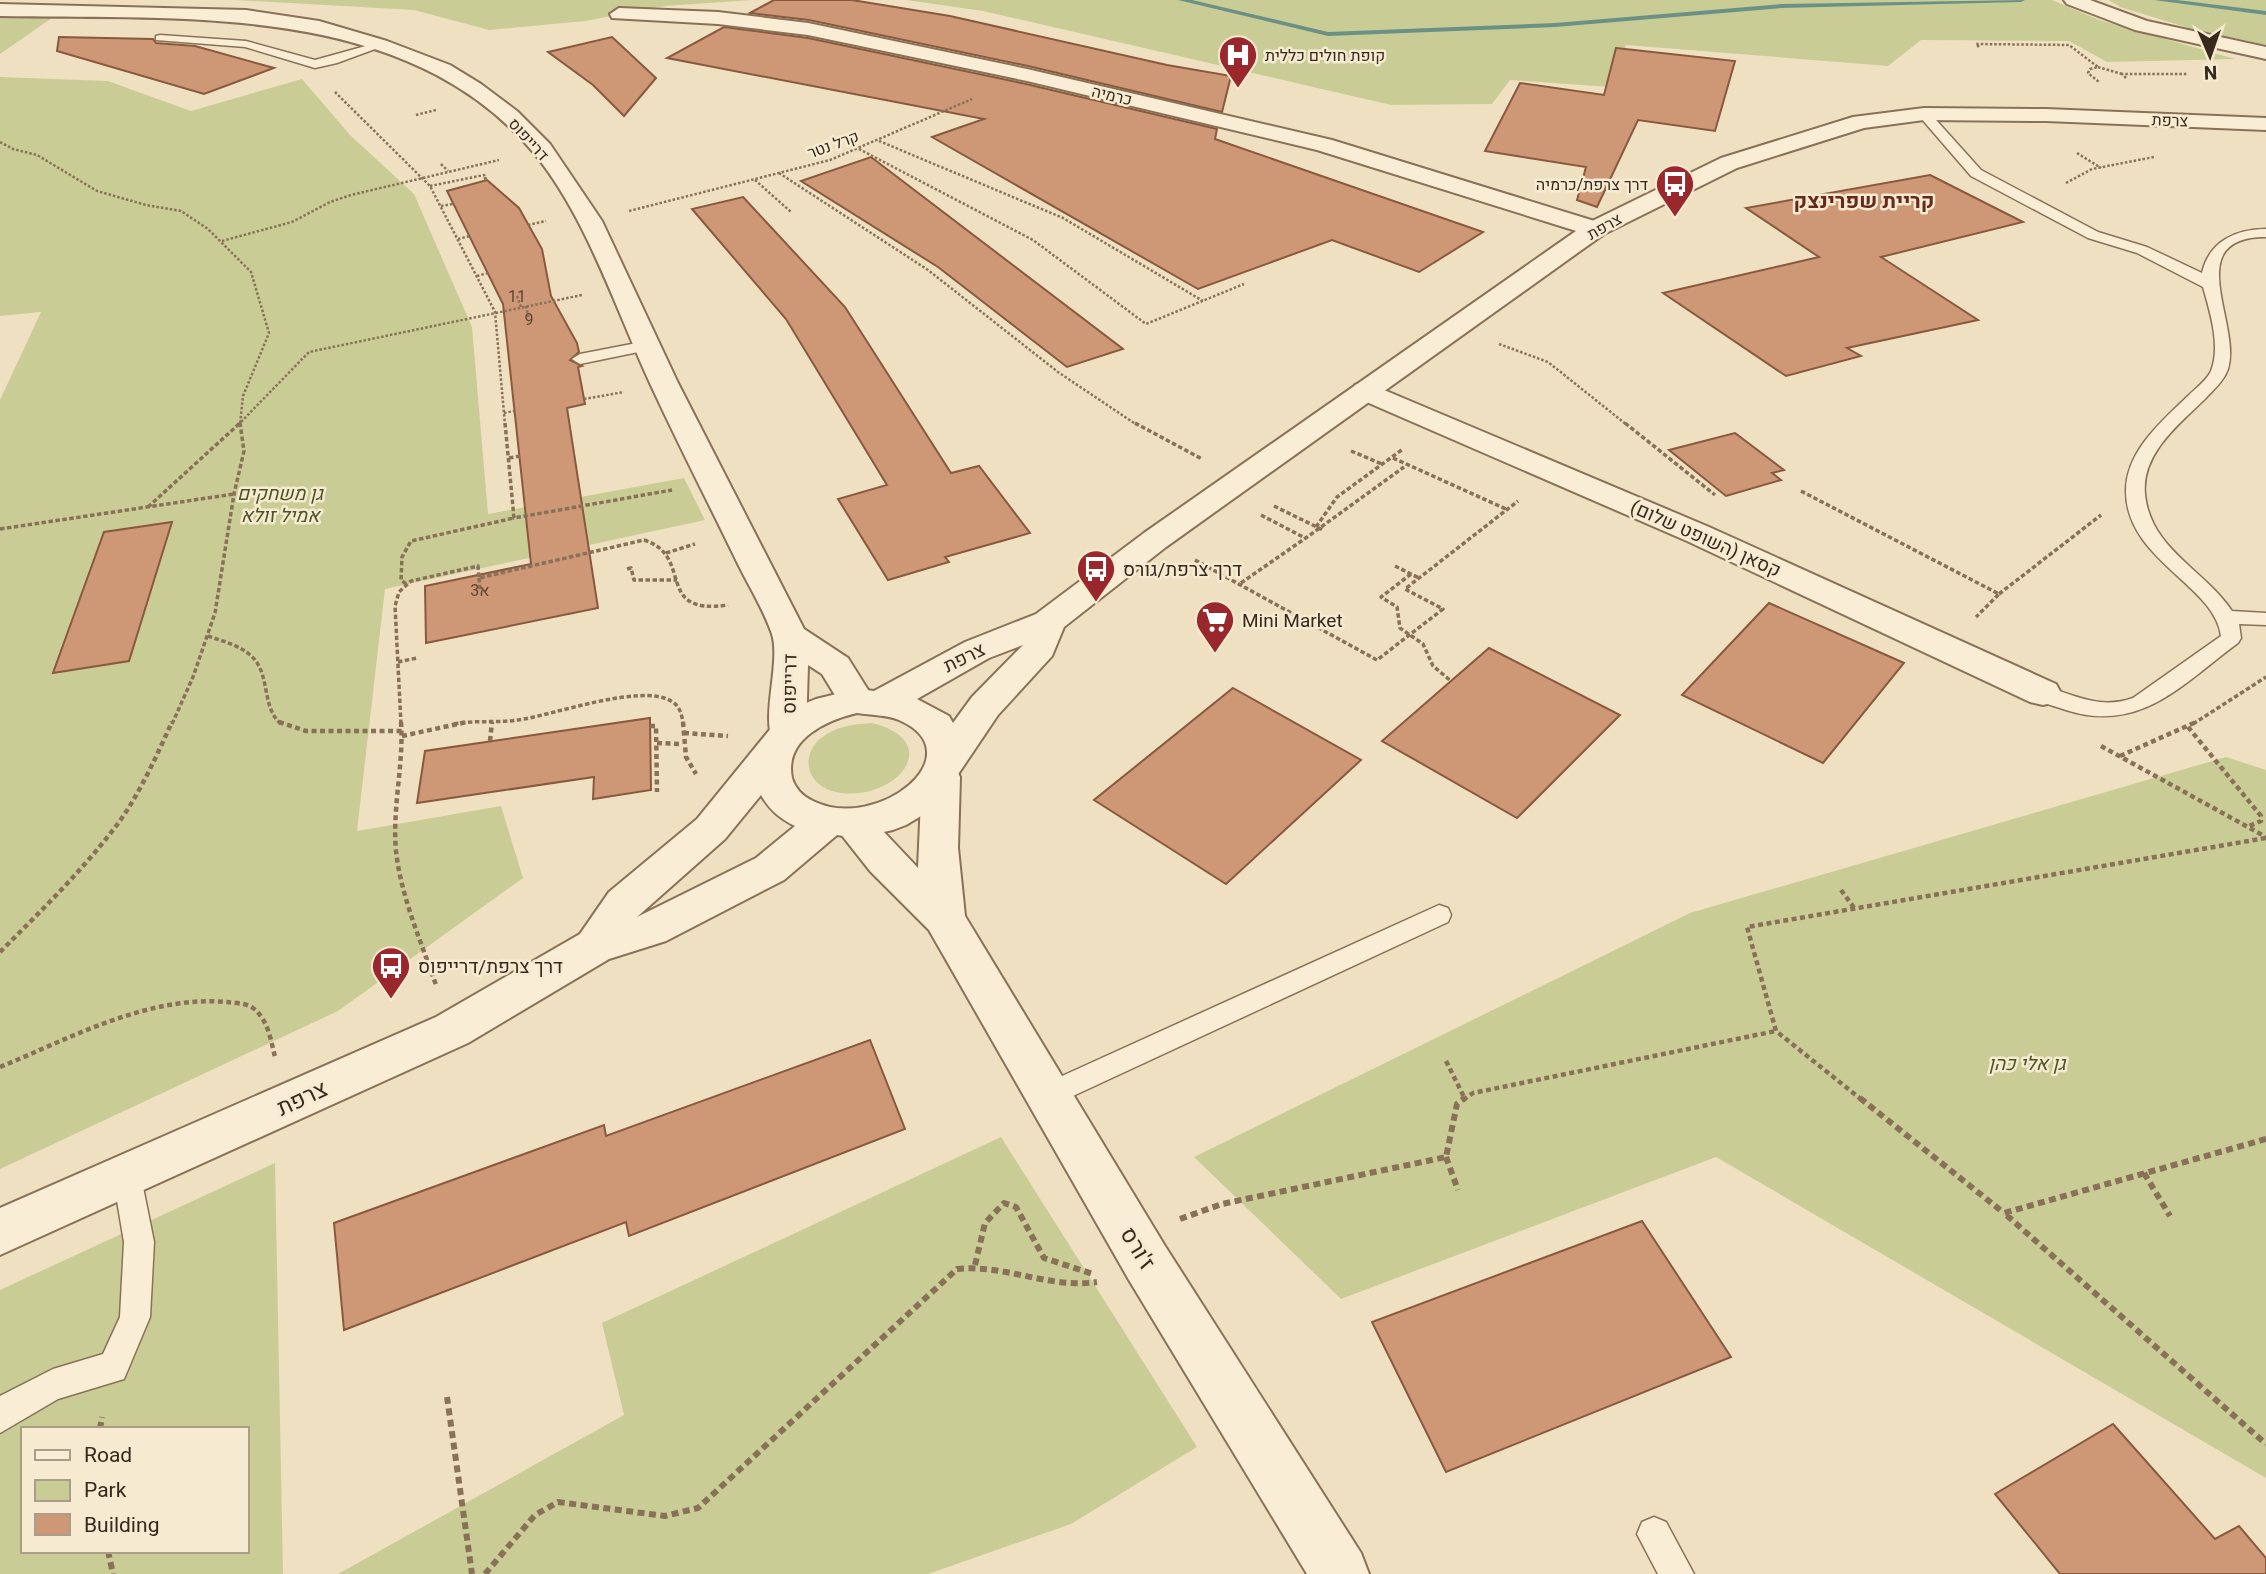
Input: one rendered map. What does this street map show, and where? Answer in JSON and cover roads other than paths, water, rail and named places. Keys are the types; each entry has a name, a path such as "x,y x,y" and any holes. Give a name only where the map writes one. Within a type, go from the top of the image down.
{"street":[{"path":"2073,0 2142,26 2266,53"},
{"name":"דרייפוס","path":"0,10 279,19 319,27 380,45 443,69 474,88 509,116 542,149 590,221 647,346 790,636 791,684 781,743"},
{"name":"כרמיה","path":"619,14 718,18 808,29 1027,75 1324,145 1595,229"},
{"name":"צרפת","path":"871,701 977,650 1048,622 1155,540 1595,229 1729,163 1861,122 1924,114 2046,115 2266,124"},
{"name":"קסאן (השופט שלום)","path":"1365,391 1872,612 2043,692"},
{"name":"צרפת","path":"944,767 985,706 1040,648 1048,622"},
{"name":"דרייפוס","path":"790,636 835,666 871,701"},
{"path":"871,701 910,707 931,719 945,737 944,767 926,796 899,813 840,822 790,806 778,792 771,772 781,743 804,719 828,708 871,701"},
{"name":"צרפת","path":"595,946 624,903 711,829 781,743"},
{"name":"ז'ורס","path":"944,767 936,832 937,875 944,918"},
{"name":"צרפת","path":"0,1232 452,1030 595,946 651,929 770,869 840,822"},
{"name":"ז'ורס","path":"840,822 944,918 1050,1094 1121,1261 1339,1574"}],"lane":[{"path":"160,38 246,44 315,64 333,61 380,45"},
{"path":"1924,114 1976,173 2092,235 2142,250 2210,284"},
{"path":"2043,692 2091,710 2109,713 2125,710 2141,703 2231,639 2227,617 2213,600 2174,565 2153,538 2138,510 2136,478 2147,449 2219,372 2222,331 2209,272 2227,243 2242,235 2266,233"},
{"path":"580,359 647,346"},
{"path":"2227,617 2264,619"},
{"path":"1050,1094 1439,915"},
{"path":"4,1412 82,1373 113,1368 135,1317 139,1242 127,1177"},
{"path":"1654,1534 1677,1574"}],"waterway":[{"path":"1182,0 1328,34 1555,25 1782,6 2021,0"},
{"path":"2158,0 2266,13"}],"place":[{"name":"קופת חולים כללית","path":"1238,89"},
{"name":"דרך צרפת/כרמיה","path":"1675,218"},
{"name":"דרך צרפת/גורס","path":"1096,603"},
{"name":"Mini Market","path":"1215,654"},
{"name":"דרך צרפת/דרייפוס","path":"391,1000"}],"district":[{"name":"קריית שפרינצק","path":"1864,201"}],"park label":[{"name":"גן משחקים אמיל זולא","path":"280,504"},
{"name":"גן אלי כהן","path":"2027,1063"}]}
